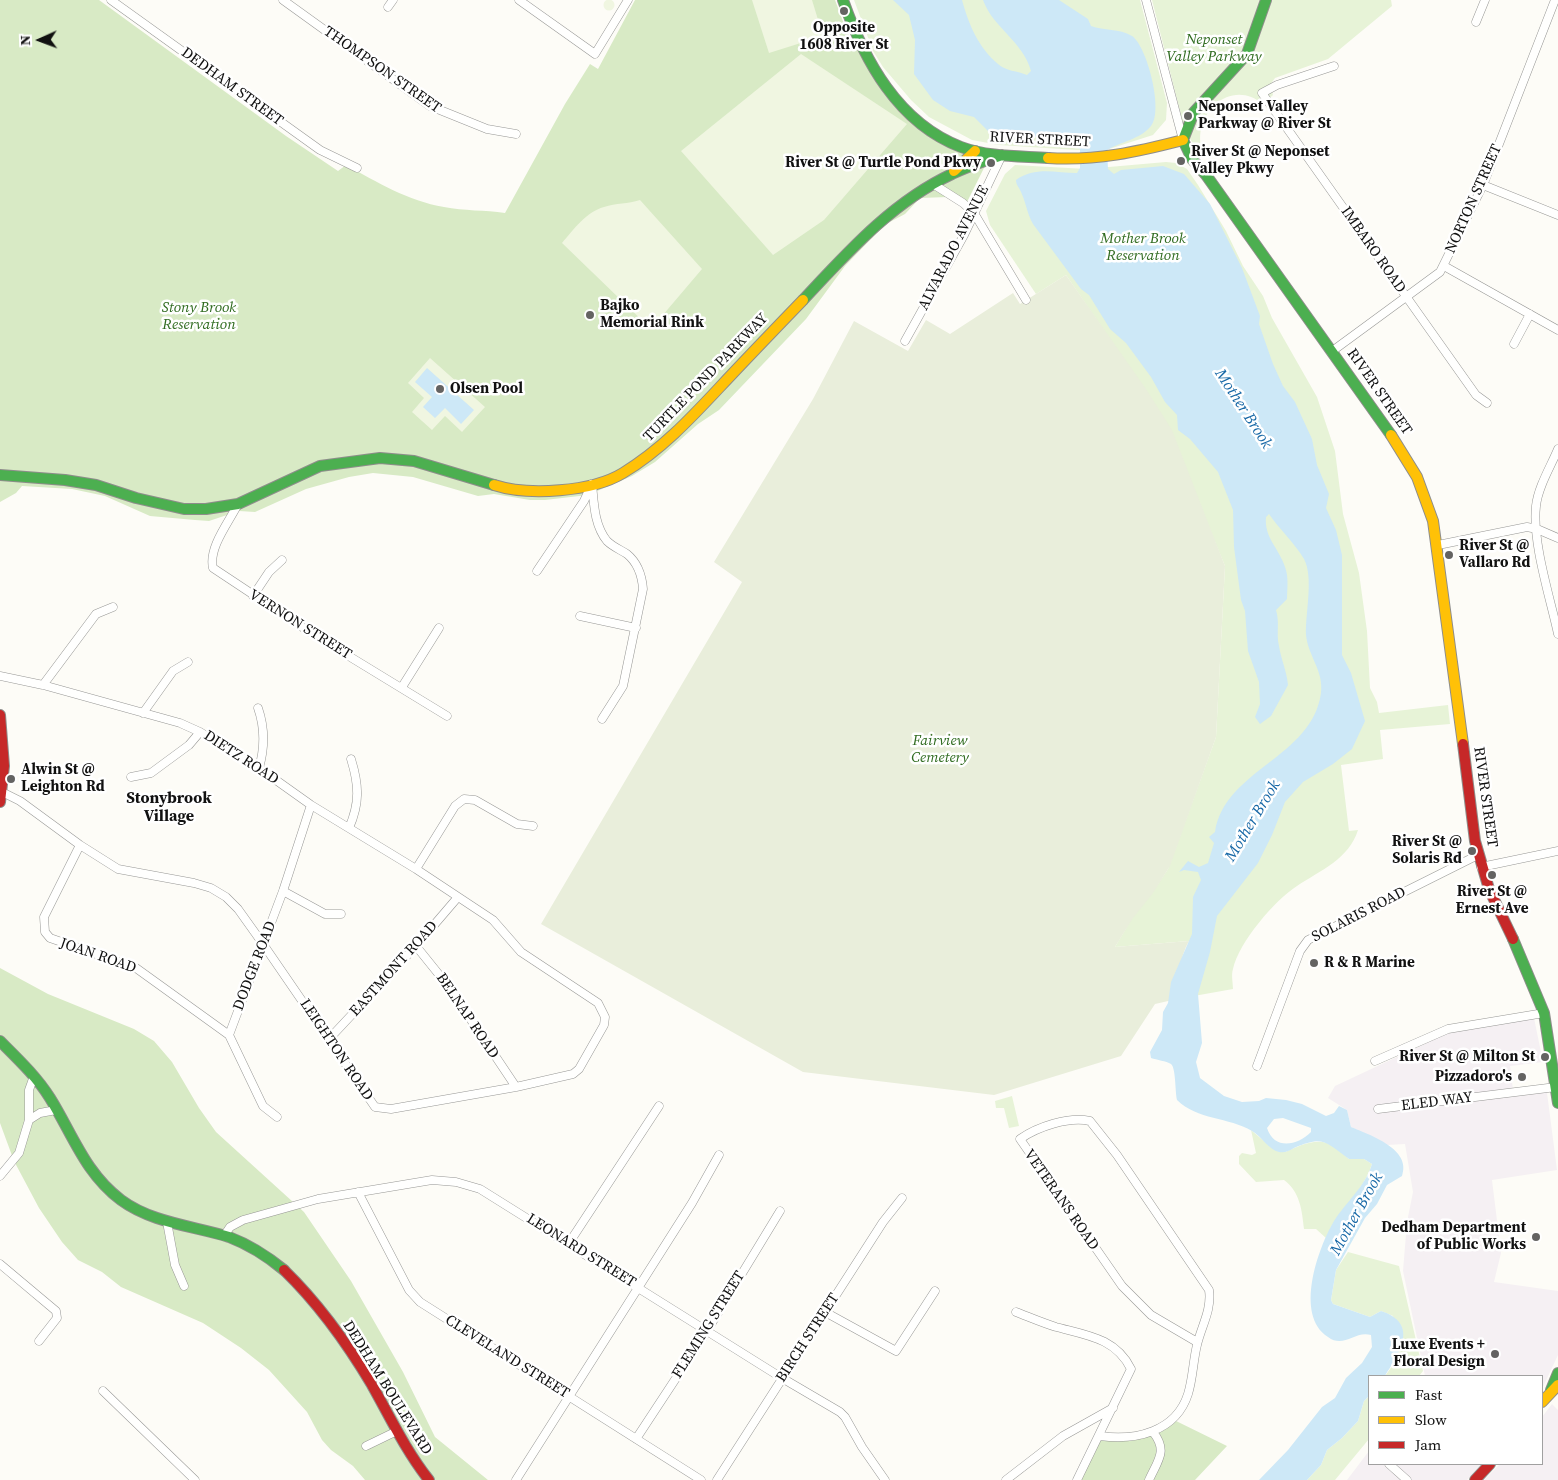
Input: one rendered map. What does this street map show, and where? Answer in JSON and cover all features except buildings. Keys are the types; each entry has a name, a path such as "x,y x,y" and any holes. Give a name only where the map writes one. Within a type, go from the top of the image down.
{"main road":[{"name":"RIVER STREET","path":"843,0 860,46 890,90 928,128 949,141 975,151 1002,155 1076,159 1112,157 1183,140 1192,159 1206,175 1417,475 1432,512 1438,545 1470,809 1478,855 1493,899 1532,979 1555,1047 1558,1103"},
{"path":"1183,140 1194,112 1247,54 1266,0"},
{"name":"TURTLE POND PARKWAY","path":"951,174 975,151"},
{"name":"TURTLE POND PARKWAY","path":"0,475 19,478 65,480 96,485 136,498 184,509 206,509 238,504 320,466 380,458 414,461 507,489 552,492 592,484 622,474 661,448 862,238 895,208 951,174 1002,155"},
{"path":"0,482 19,478"},
{"path":"0,715 4,766 1,797"},
{"path":"0,1041 34,1076 56,1110"},
{"name":"DEDHAM BOULEVARD","path":"56,1110 87,1166 116,1197 167,1222 224,1236 258,1250 297,1284 348,1347 414,1462 429,1480"},
{"path":"1543,1401 1554,1388 1558,1373"},
{"path":"1475,1480 1489,1465"}],"street":[{"name":"DEDHAM STREET","path":"111,0 320,150 357,168"},
{"name":"THOMPSON STREET","path":"283,0 430,106 486,129 516,134"},
{"path":"519,0 595,54 628,0"},
{"path":"1146,0 1183,140"},
{"path":"1476,22 1485,0"},
{"name":"NORTON STREET","path":"1331,352 1435,278 1444,266 1483,185 1555,0"},
{"name":"IMBARO ROAD","path":"1334,66 1277,85 1262,93 1476,395 1487,403"},
{"name":"ALVARADO AVENUE","path":"905,341 974,214 1002,155"},
{"path":"933,184 963,203 974,214 1026,300"},
{"path":"1483,185 1558,215"},
{"path":"1444,266 1558,330"},
{"path":"1514,344 1530,314"},
{"path":"1558,448 1536,504 1541,556 1558,634"},
{"path":"537,571 584,501 592,484"},
{"path":"592,484 596,520 608,542 633,561 642,577 643,590 623,686 602,719"},
{"name":"VERNON STREET","path":"238,504 215,547 211,560 213,568 253,596 448,716"},
{"path":"1438,545 1521,528 1538,529 1558,538"},
{"path":"253,596 269,572 282,560"},
{"path":"44,685 96,614 113,607"},
{"path":"580,616 636,628"},
{"path":"402,687 439,628"},
{"path":"143,713 172,671 188,662"},
{"name":"DIETZ ROAD","path":"0,676 44,685 143,713 200,732 258,768 311,805 458,897"},
{"path":"258,708 264,725 263,754 258,768"},
{"path":"131,777 151,773 190,745 200,732"},
{"path":"349,828 357,809 357,778 351,759"},
{"name":"LEIGHTON ROAD","path":"1,797 20,801 80,845 118,869 211,888 238,909 329,1039 370,1102 382,1109 516,1087 573,1074 579,1069 604,1025 605,1016 598,1003 521,952 493,920 458,897"},
{"path":"416,869 455,806 464,799 475,800 517,824 533,826"},
{"name":"DODGE ROAD","path":"229,1035 283,891 311,805"},
{"name":"JOAN ROAD","path":"80,845 44,917 43,925 50,938 136,968 229,1035"},
{"path":"1482,867 1558,851"},
{"name":"SOLARIS ROAD","path":"1257,1066 1300,951 1308,940 1478,855"},
{"path":"283,891 325,914 341,914"},
{"name":"EASTMONT ROAD","path":"329,1039 416,946 458,897"},
{"name":"BELNAP ROAD","path":"416,946 449,987 516,1087"},
{"path":"1375,1061 1448,1030 1544,1013"},
{"path":"229,1035 263,1106 277,1118"},
{"path":"0,1176 19,1153 29,1120 29,1090 34,1076"},
{"name":"ELED WAY","path":"1378,1109 1556,1087"},
{"path":"568,1243 659,1106"},
{"path":"29,1120 40,1113 56,1110"},
{"name":"VETERANS ROAD","path":"1100,1436 1129,1438 1153,1432 1172,1420 1184,1405 1190,1384 1197,1342 1209,1306 1210,1290 1096,1126 1090,1121 1076,1120 1041,1127 1020,1139 1122,1286 1151,1315 1197,1342"},
{"path":"516,1480 719,1156"},
{"name":"LEONARD STREET","path":"224,1236 234,1224 318,1199 425,1181 462,1183 491,1194 706,1331 846,1417 862,1447 885,1480"},
{"name":"CLEVELAND STREET","path":"358,1192 414,1297 701,1480"},
{"name":"BIRCH STREET","path":"717,1480 883,1222 902,1198"},
{"name":"FLEMING STREET","path":"636,1439 706,1331 780,1211"},
{"path":"167,1222 175,1265 184,1286"},
{"path":"0,1264 56,1311 57,1318 39,1341"},
{"path":"825,1312 896,1351 935,1291"},
{"path":"1016,1312 1053,1326 1104,1340 1119,1351 1131,1369 1077,1480"},
{"path":"104,1391 196,1480"},
{"path":"1006,1480 1063,1436 1113,1408"},
{"path":"366,1446 397,1431"},
{"path":"1149,1480 1162,1450 1160,1440 1153,1432"},
{"path":"1390,1465 1407,1480"}],"shaded area":[{"path":"1534,1018 1543,1062 1510,1066 1513,1090 1546,1085 1557,1170 1492,1180 1501,1253 1494,1282 1558,1291 1558,1355 1543,1387 1543,1375 1425,1375 1403,1271 1407,1222 1413,1192 1405,1144 1387,1145 1351,1127 1347,1110 1328,1098 1335,1086 1450,1032"},
{"path":"1552,1404 1558,1410 1558,1480 1484,1480 1499,1465 1543,1465 1543,1416"},
{"path":"1368,1452 1368,1465 1481,1465 1467,1480 1347,1480"}],"green space":[{"path":"609,-1 615,5 609,11 603,5"},
{"name":"Stony Brook Reservation","path":"0,0 99,0 286,136 338,171 346,165 405,196 452,208 505,213 565,104 590,64 598,69 635,0 835,0 847,32 903,113 989,158 964,208 948,197 920,198 905,214 886,224 845,266 806,319 719,410 698,424 655,462 632,476 588,495 545,500 530,500 494,494 478,496 413,477 373,473 349,477 306,489 255,512 239,511 209,521 150,516 105,496 72,489 22,486 16,493 0,502"},
{"path":"752,0 812,0 823,36 769,53"},
{"path":"854,0 1140,0 1167,103 1166,120 1153,135 1109,149 1077,150 999,145 972,140 929,117 911,100 883,67 873,51"},
{"name":"Neponset Valley Parkway","path":"1152,0 1391,0 1392,6 1328,59 1275,78 1270,85 1273,95 1263,104 1244,95 1234,95 1217,103 1210,110 1201,129 1201,156 1185,131"},
{"path":"801,54 907,124 824,220 773,255 681,151"},
{"name":"Mother Brook Reservation","path":"1166,162 1176,163 1187,169 1198,185 1226,231 1243,266 1263,296 1272,318 1317,397 1335,451 1343,514 1359,573 1367,631 1370,688 1377,702 1379,713 1448,705 1450,724 1380,730 1383,759 1341,765 1349,831 1358,830 1348,849 1333,863 1288,892 1259,923 1242,947 1237,958 1232,971 1233,989 1177,999 1179,974 1189,941 1115,947 1128,925 1127,920 1158,884 1168,869 1216,737 1225,566 1206,520 1114,345 1066,275 1036,294 990,225 986,211 1005,174 1015,165 1086,169"},
{"path":"640,200 702,269 651,329 562,243 581,222 598,209"},
{"name":"Fairview Cemetery","path":"1066,275 1146,389 1172,430 1225,566 1216,737 1170,866 1115,947 1189,941 1181,962 1177,999 1155,1004 1121,1056 994,1095 803,1072 541,924 742,582 714,562 813,399 854,321 908,351 926,320 950,334 1013,293 1020,304"},
{"name":"Olsen Pool","path":"430,358 485,407 462,432 445,416 432,430 412,412 424,398 408,383"},
{"path":"0,968 48,994 134,1029 154,1041 172,1062 199,1108 216,1132 304,1212 351,1281 403,1372 435,1437 488,1480 365,1480 353,1466 331,1450 322,1440 307,1412 269,1370 241,1348 203,1323 121,1287 102,1272 78,1260 62,1242 39,1208 14,1161 0,1123"},
{"path":"1012,1096 1019,1126 1009,1128 1004,1108 996,1108 995,1101"},
{"path":"1251,1130 1271,1147 1285,1152 1313,1142 1320,1142 1333,1146 1349,1159 1364,1159 1372,1164 1363,1184 1337,1219 1326,1238 1316,1229 1304,1229 1297,1196 1284,1180 1256,1182 1239,1164 1239,1156 1242,1153 1252,1155 1256,1153"},
{"path":"1348,1252 1399,1266 1423,1371 1420,1375 1386,1375 1398,1358 1393,1316 1381,1311 1370,1317 1333,1304 1331,1300 1336,1270"},
{"path":"1368,1397 1368,1440 1335,1480 1307,1480 1321,1465 1327,1450 1358,1421 1364,1401"},
{"path":"1172,1419 1227,1446 1195,1480 1077,1480 1100,1436 1129,1438"}],"water":[{"name":"Mother Brook","path":"893,0 962,0 975,35 991,57 1004,68 1027,75 1031,71 1022,51 994,19 983,0 1059,0 1088,19 1091,26 1127,33 1138,42 1152,79 1156,107 1155,118 1146,131 1107,150 1108,169 1114,174 1121,170 1163,166 1184,174 1210,204 1242,268 1260,316 1259,324 1273,364 1283,386 1295,402 1312,439 1317,465 1329,494 1326,508 1336,530 1342,555 1342,655 1351,673 1365,721 1352,749 1333,764 1303,782 1285,802 1258,863 1217,916 1210,952 1198,994 1202,1043 1196,1062 1200,1078 1224,1096 1242,1102 1259,1101 1266,1098 1286,1100 1302,1104 1326,1116 1334,1113 1339,1106 1347,1110 1351,1127 1387,1144 1401,1158 1403,1166 1402,1176 1387,1185 1377,1204 1365,1218 1336,1270 1331,1300 1333,1304 1370,1317 1381,1311 1393,1317 1400,1323 1403,1331 1403,1340 1396,1358 1386,1375 1368,1375 1368,1397 1364,1401 1358,1421 1327,1450 1321,1465 1307,1480 1259,1480 1288,1450 1322,1407 1335,1398 1346,1378 1362,1363 1372,1347 1371,1335 1365,1334 1339,1341 1328,1337 1318,1327 1312,1313 1311,1298 1316,1264 1328,1233 1334,1221 1365,1180 1372,1164 1364,1159 1349,1159 1324,1142 1318,1141 1304,1144 1287,1152 1275,1151 1255,1133 1243,1126 1194,1111 1177,1100 1173,1066 1164,1061 1151,1058 1150,1052 1162,1030 1163,1012 1168,1003 1171,982 1192,934 1193,897 1201,880 1198,872 1184,870 1179,872 1188,861 1199,867 1208,863 1214,843 1209,837 1215,832 1222,811 1235,793 1251,777 1286,749 1302,733 1314,715 1321,693 1321,685 1306,635 1309,586 1307,567 1300,553 1269,514 1266,517 1267,531 1285,567 1288,583 1287,599 1276,610 1278,641 1288,685 1271,716 1260,724 1255,717 1260,704 1259,682 1248,651 1245,611 1241,600 1234,547 1233,510 1218,472 1190,439 1178,430 1177,415 1165,402 1151,377 1126,343 1110,329 1089,295 1081,289 1033,224 1016,183 1016,180 1031,173 1046,171 1077,173 1080,168 1080,149 1061,141 1046,138 1024,135 999,136 990,133 974,117 950,111 933,100 914,74 915,40 909,15","holes":["1283,1118 1311,1128 1311,1132 1293,1143 1286,1144 1275,1140 1267,1128 1274,1119"]},
{"path":"427,368 474,410 461,424 445,408 435,418 423,407 432,397 415,382"}],"traffic: fast":[{"path":"843,0 861,45 873,67 886,87 919,122 939,136 971,150 1004,156 1048,158"},
{"path":"1183,140 1194,112 1247,54 1266,0"},
{"path":"1183,140 1192,159 1206,175 1391,435"},
{"path":"803,300 836,264 872,230 910,199 952,174 1002,155"},
{"path":"0,475 65,480 96,485 136,498 184,509 206,509 238,504 320,466 380,458 414,461 494,485"},
{"path":"1513,939 1544,1013 1558,1103"},
{"path":"0,1041 39,1083 50,1098 89,1166 98,1178 121,1200 133,1208 160,1219 237,1240 258,1251 284,1270"},
{"path":"1551,1390 1558,1373"}],"traffic: slow":[{"path":"1048,158 1066,159 1116,155 1183,140"},
{"path":"954,171 975,151"},
{"path":"494,485 524,490 560,490 595,484 623,473 650,454 686,422 803,300"},
{"path":"1391,435 1417,477 1433,521 1463,744"},
{"path":"1543,1401 1558,1385"}],"traffic: jam":[{"path":"0,715 4,766 0,802"},
{"path":"1463,744 1475,841 1489,889 1513,939"},
{"path":"284,1270 321,1310 353,1354 406,1446 429,1480"},
{"path":"1475,1480 1489,1465"}],"place":[{"name":"Opposite 1608 River St","path":"844,11"},
{"name":"Neponset Valley Parkway @ River St","path":"1188,116"},
{"name":"River St @ Neponset Valley Pkwy","path":"1181,161"},
{"name":"River St @ Turtle Pond Pkwy","path":"991,163"},
{"name":"Bajko Memorial Rink","path":"590,315"},
{"name":"Olsen Pool","path":"440,389"},
{"name":"River St @ Vallaro Rd","path":"1449,555"},
{"name":"Alwin St @ Leighton Rd","path":"11,779"},
{"name":"River St @ Solaris Rd","path":"1472,851"},
{"name":"River St @ Ernest Ave","path":"1492,875"},
{"name":"R & R Marine","path":"1314,963"},
{"name":"River St @ Milton St","path":"1545,1057"},
{"name":"Pizzadoro's","path":"1522,1077"},
{"name":"Dedham Department of Public Works","path":"1536,1237"},
{"name":"Luxe Events + Floral Design","path":"1495,1354"}],"district":[{"name":"Stonybrook Village","path":"169,808"}]}
